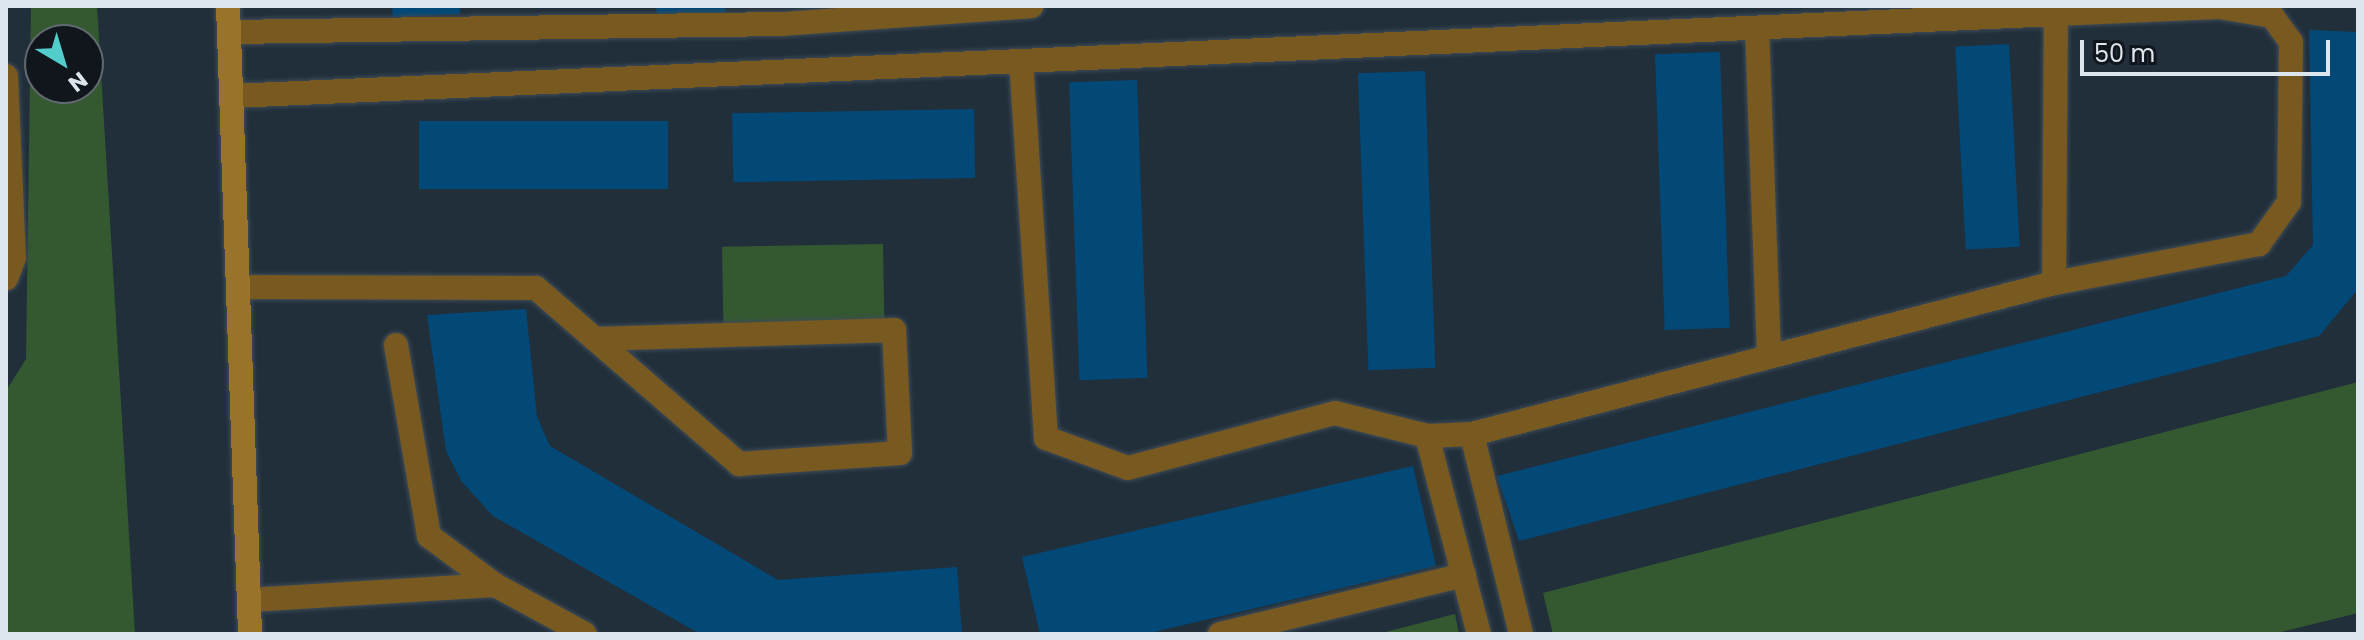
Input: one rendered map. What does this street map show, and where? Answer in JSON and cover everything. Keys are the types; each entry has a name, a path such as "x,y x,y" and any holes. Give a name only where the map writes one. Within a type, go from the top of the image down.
{"street":[{"path":"228,6 250,634"},
{"path":"229,32 1029,6"},
{"path":"232,96 2219,7 2272,16 2291,42 2289,202 2259,244 2054,283 1472,434 1427,436 1335,413 1128,468 1046,438 1021,61"},
{"path":"2054,283 2056,14"},
{"path":"1757,28 1769,356"},
{"path":"6,76 9,265"},
{"path":"238,287 536,288 739,464 900,453 894,330 595,339"},
{"path":"396,345 429,536 495,585 585,634"},
{"path":"1472,434 1521,634"},
{"path":"1427,436 1479,634"},
{"path":"1220,634 1464,575"},
{"path":"249,600 495,585"}],"green space":[{"path":"31,6 97,6 98,24 31,24"},
{"path":"30,104 103,104 135,634 6,634 6,391 26,359"},
{"path":"883,244 884,320 723,323 722,247"},
{"path":"2358,382 2358,613 2273,634 1553,634 1543,593"},
{"path":"1455,614 1459,634 1378,634"}],"building":[{"path":"392,6 460,6 460,14 393,17"},
{"path":"656,6 725,6 725,13 657,15"},
{"path":"2309,30 2358,32 2358,289 2319,336 1519,541 1497,476 2286,276 2313,245"},
{"path":"2009,44 2020,247 1966,250 1955,47"},
{"path":"1720,52 1730,328 1665,330 1655,54"},
{"path":"1425,71 1435,368 1368,370 1358,73"},
{"path":"1137,80 1147,378 1079,380 1069,82"},
{"path":"974,109 975,178 733,182 732,113"},
{"path":"419,121 668,121 668,189 419,189"},
{"path":"526,309 537,417 550,446 778,580 957,567 962,634 700,634 493,516 462,482 446,451 427,315"},
{"path":"1413,466 1436,566 1145,634 1040,634 1022,557"}]}
